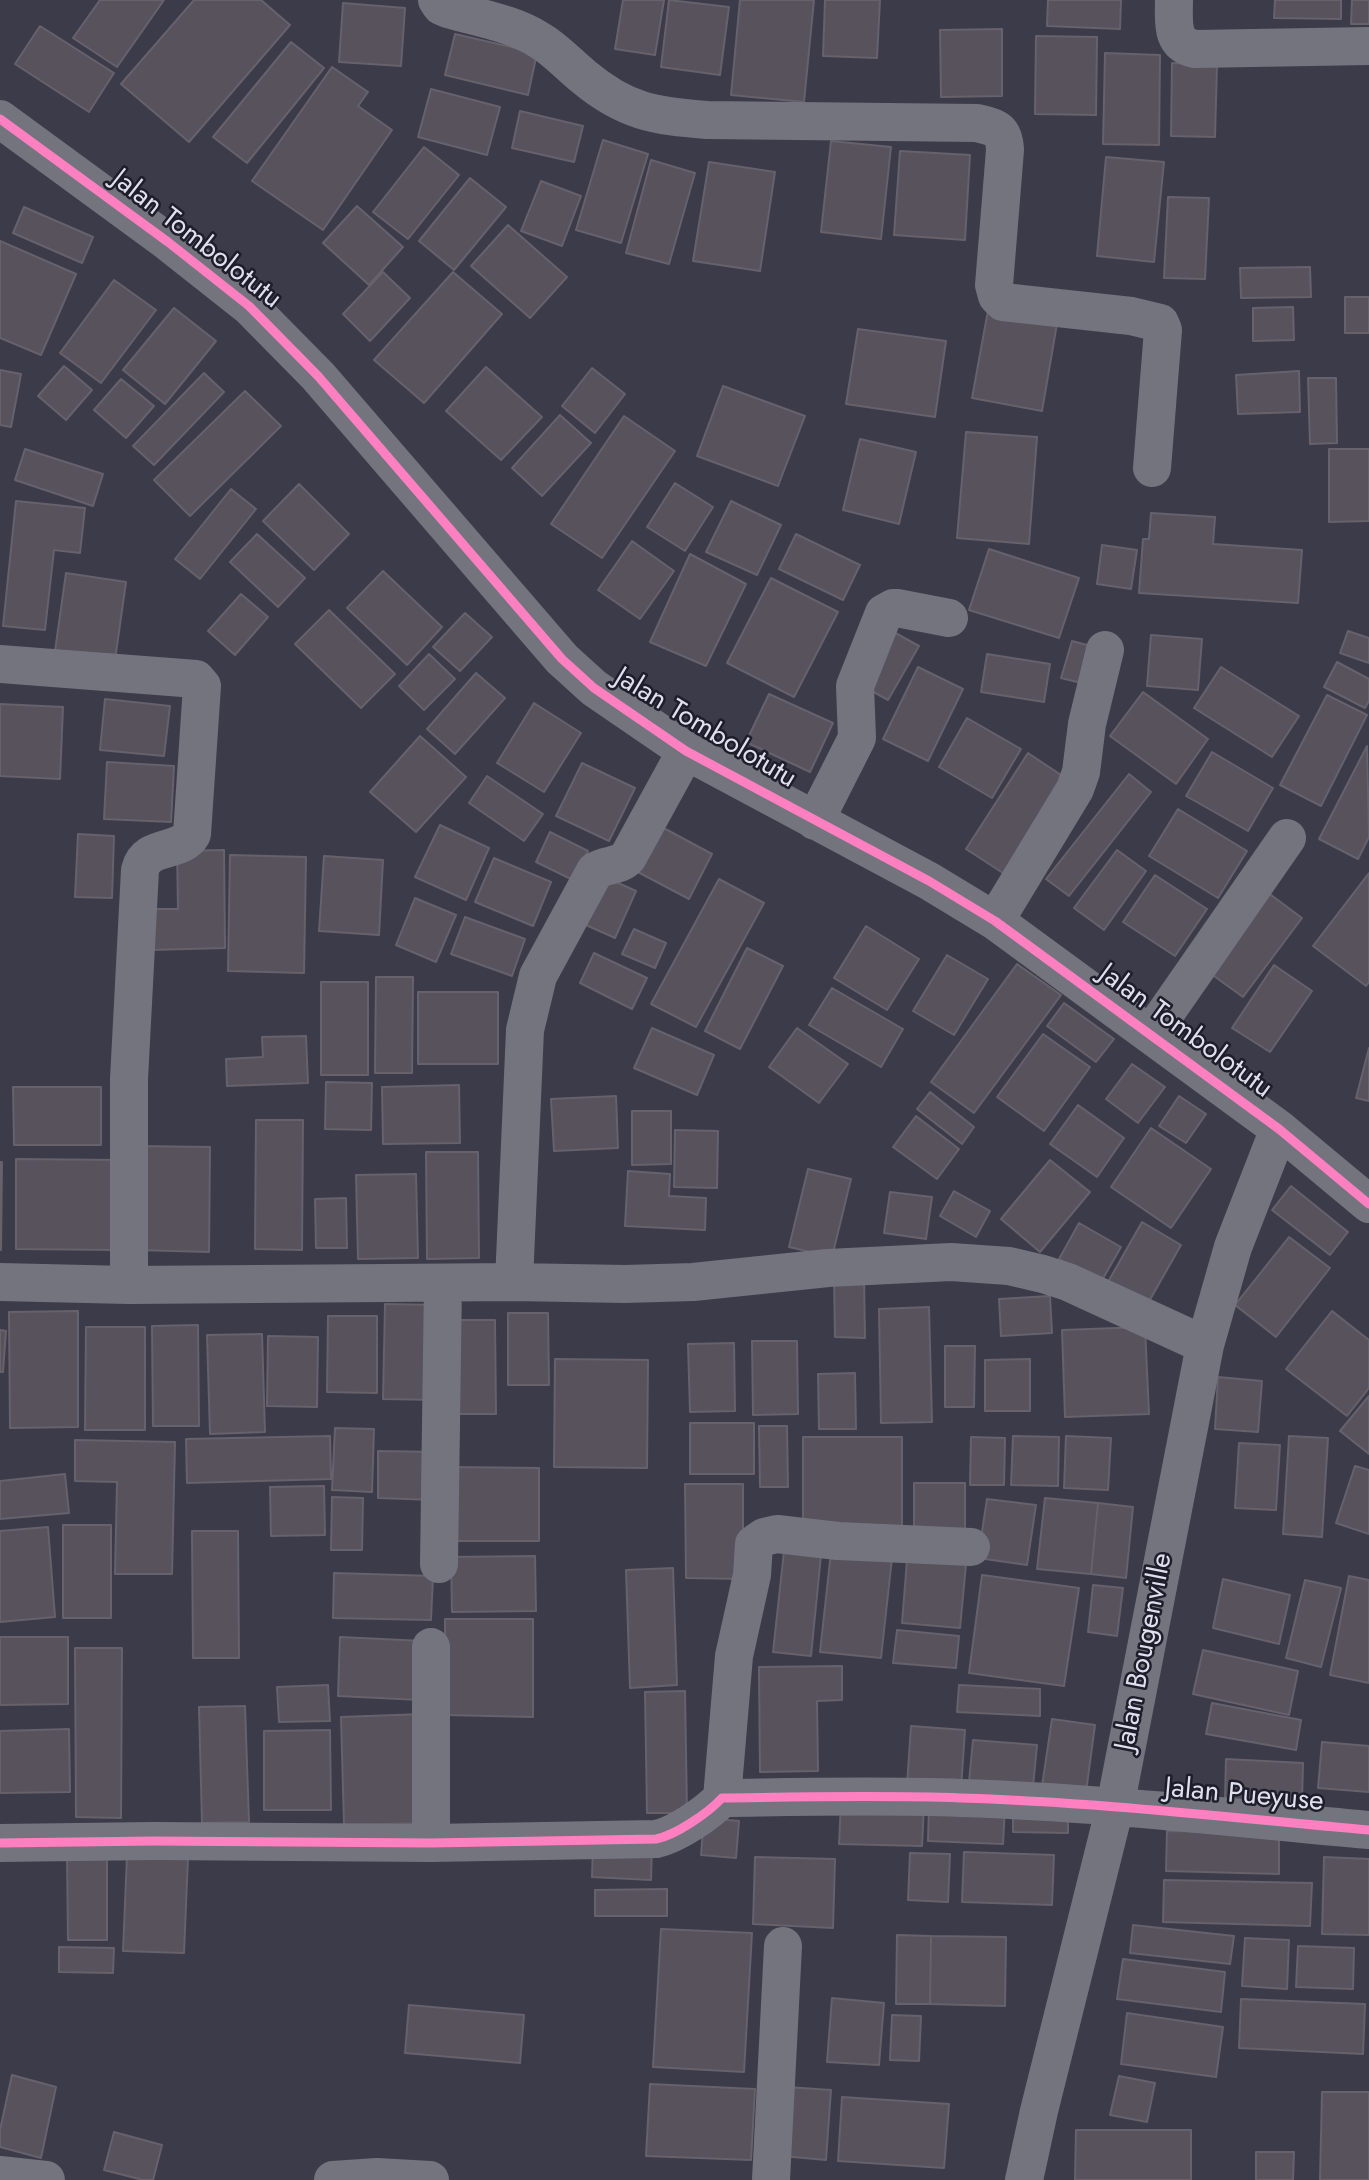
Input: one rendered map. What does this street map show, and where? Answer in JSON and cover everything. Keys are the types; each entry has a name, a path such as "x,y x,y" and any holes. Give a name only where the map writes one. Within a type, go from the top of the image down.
{"street":[{"path":"438,0 441,6 448,9 520,30 541,41 614,100 646,112 708,120 977,123 998,129 1004,138 1005,150 994,285 997,296 1003,302 1130,316 1160,323 1163,330 1152,468"},
{"path":"1174,0 1177,38 1186,47 1369,46"},
{"name":"Jalan Tombolotutu","path":"0,119 168,242 249,306 318,376 562,659 594,688 685,751 929,881 996,920 1279,1129 1369,1204"},
{"path":"815,821 857,738 855,685 884,613 897,608 949,618"},
{"path":"996,920 1075,789 1081,772 1087,724 1105,650"},
{"path":"0,664 196,679 202,686 192,834 184,843 146,857 139,870 130,1079 129,1285"},
{"path":"514,1282 525,1030 538,976 595,871 601,867 620,864 628,857 685,751"},
{"path":"1151,1034 1287,838"},
{"name":"Jalan Bougenville","path":"1021,2179 1115,1807 1205,1345 1233,1247 1279,1129"},
{"path":"0,1282 129,1285 514,1282 625,1284 693,1282 842,1267 951,1262 1009,1266 1068,1282 1205,1345"},
{"path":"439,1564 443,1283"},
{"path":"0,1843 430,1843 656,1839 680,1831 722,1798 734,1656 752,1575 754,1544 765,1537 778,1534 838,1541 971,1547"},
{"path":"430,1647 430,1843"},
{"name":"Jalan Pueyuse","path":"722,1798 961,1798 1115,1807 1369,1830"},
{"path":"771,2180 783,1946"},
{"path":"0,2175 46,2180"},
{"path":"333,2180 377,2177 430,2180"}],"building":[{"path":"100,0 164,0 117,67 73,38"},
{"path":"194,0 261,0 290,25 189,142 121,84"},
{"path":"623,0 664,0 655,55 615,49"},
{"path":"669,0 729,7 720,75 661,67"},
{"path":"740,0 814,0 804,102 731,95"},
{"path":"825,0 880,0 877,58 823,56"},
{"path":"1048,0 1121,0 1120,29 1047,26"},
{"path":"1275,0 1341,0 1341,19 1274,18"},
{"path":"1352,0 1369,0 1369,24 1351,24"},
{"path":"343,3 405,8 401,66 339,62"},
{"path":"40,26 114,73 89,112 15,64"},
{"path":"1002,29 1002,96 941,97 940,30"},
{"path":"455,34 537,53 528,95 445,75"},
{"path":"1036,36 1097,37 1096,115 1035,114"},
{"path":"291,42 324,68 247,163 213,137"},
{"path":"1105,53 1160,55 1159,145 1103,144"},
{"path":"1172,63 1217,64 1215,137 1171,136"},
{"path":"332,67 368,92 358,106 392,130 323,230 252,181"},
{"path":"431,89 500,107 487,155 418,137"},
{"path":"520,111 583,126 574,162 512,148"},
{"path":"603,140 648,154 621,243 576,230"},
{"path":"831,141 891,147 881,239 821,232"},
{"path":"424,147 459,175 408,239 373,212"},
{"path":"900,151 970,155 965,240 894,235"},
{"path":"1106,157 1164,162 1154,262 1097,256"},
{"path":"651,160 695,173 669,264 626,253"},
{"path":"709,162 775,172 760,271 693,261"},
{"path":"470,178 506,207 454,270 419,241"},
{"path":"541,181 581,196 562,246 521,231"},
{"path":"1168,197 1209,198 1205,279 1164,278"},
{"path":"357,206 403,247 369,285 323,243"},
{"path":"24,207 93,237 82,263 13,233"},
{"path":"508,225 567,277 530,318 471,266"},
{"path":"0,241 76,274 41,355 0,338"},
{"path":"1310,267 1311,297 1241,298 1240,268"},
{"path":"383,272 410,298 370,341 343,314"},
{"path":"453,272 502,314 424,403 374,360"},
{"path":"114,280 156,310 101,383 60,353"},
{"path":"1345,297 1369,297 1369,333 1345,333"},
{"path":"989,305 1058,318 1042,411 972,398"},
{"path":"1293,307 1294,340 1253,341 1253,308"},
{"path":"174,308 216,341 165,404 123,370"},
{"path":"858,329 946,341 935,417 846,404"},
{"path":"64,366 92,390 66,420 38,396"},
{"path":"486,367 542,417 501,460 446,411"},
{"path":"592,368 625,394 595,433 562,406"},
{"path":"0,370 21,374 11,427 0,425"},
{"path":"1299,371 1300,412 1238,414 1236,375"},
{"path":"204,373 224,392 154,465 133,446"},
{"path":"1308,378 1336,378 1337,443 1310,444"},
{"path":"121,379 154,406 126,438 94,410"},
{"path":"723,386 805,416 778,486 697,456"},
{"path":"245,391 281,426 190,516 154,480"},
{"path":"560,415 591,443 542,496 512,468"},
{"path":"624,416 675,451 602,558 551,524"},
{"path":"966,432 1037,437 1029,544 957,538"},
{"path":"860,439 916,452 899,524 843,510"},
{"path":"25,449 103,474 93,506 15,480"},
{"path":"1329,449 1369,449 1369,521 1329,522"},
{"path":"675,483 713,507 685,551 647,527"},
{"path":"299,484 349,534 314,570 263,521"},
{"path":"231,489 256,509 200,579 175,559"},
{"path":"16,501 85,508 80,553 54,550 45,630 3,626"},
{"path":"731,501 781,525 757,575 706,552"},
{"path":"1151,513 1215,517 1213,544 1302,550 1298,603 1139,593 1143,539 1149,539"},
{"path":"257,534 305,578 278,607 230,562"},
{"path":"796,534 860,565 843,600 779,569"},
{"path":"632,541 674,571 640,619 598,590"},
{"path":"1102,545 1137,550 1131,589 1097,584"},
{"path":"989,549 1079,578 1059,638 969,610"},
{"path":"690,554 746,584 706,666 650,642"},
{"path":"383,571 442,627 407,665 347,608"},
{"path":"66,573 126,582 115,660 55,651"},
{"path":"771,578 838,612 794,697 727,663"},
{"path":"241,594 268,617 235,655 208,631"},
{"path":"329,610 395,674 361,708 295,644"},
{"path":"465,613 492,637 460,671 433,647"},
{"path":"890,630 919,646 888,700 859,684"},
{"path":"1348,631 1369,638 1369,663 1340,653"},
{"path":"1151,635 1202,639 1198,690 1147,686"},
{"path":"1072,641 1091,646 1081,683 1061,678"},
{"path":"429,654 455,679 424,710 399,686"},
{"path":"987,654 1050,664 1044,702 981,692"},
{"path":"1337,662 1369,679 1369,701 1365,708 1324,687"},
{"path":"918,667 963,689 928,761 883,739"},
{"path":"1221,667 1299,716 1272,757 1194,708"},
{"path":"476,673 505,698 455,754 427,729"},
{"path":"1143,692 1208,739 1176,784 1110,736"},
{"path":"769,694 833,723 810,772 746,742"},
{"path":"1327,695 1367,715 1321,806 1280,785"},
{"path":"105,699 170,706 164,756 100,750"},
{"path":"534,703 581,733 544,792 497,763"},
{"path":"0,704 63,707 60,779 0,776"},
{"path":"967,718 1021,749 992,798 939,767"},
{"path":"420,736 466,777 416,832 370,792"},
{"path":"1367,746 1369,837 1358,859 1319,839"},
{"path":"1212,752 1273,788 1248,831 1186,796"},
{"path":"1028,753 1067,779 1006,875 966,849"},
{"path":"107,762 174,766 171,822 104,819"},
{"path":"582,763 635,788 609,841 556,816"},
{"path":"1129,774 1151,792 1069,896 1046,879"},
{"path":"487,776 543,814 524,841 469,803"},
{"path":"1178,809 1247,851 1218,898 1149,856"},
{"path":"440,825 489,848 466,900 415,877"},
{"path":"658,825 712,854 689,899 634,870"},
{"path":"550,832 588,851 573,880 536,862"},
{"path":"78,834 114,836 112,898 75,897"},
{"path":"224,850 225,948 150,950 150,909 178,909 177,851"},
{"path":"1117,850 1146,871 1104,930 1074,908"},
{"path":"230,855 306,857 304,973 228,971"},
{"path":"324,856 383,860 379,935 319,931"},
{"path":"494,858 551,882 533,926 475,902"},
{"path":"1369,873 1369,982 1366,986 1313,946"},
{"path":"598,874 636,891 615,938 577,921"},
{"path":"1155,875 1207,909 1175,956 1123,922"},
{"path":"719,879 764,903 696,1027 651,1004"},
{"path":"1267,892 1302,918 1243,997 1207,971"},
{"path":"415,898 456,915 436,962 396,945"},
{"path":"465,917 525,939 512,976 451,954"},
{"path":"866,926 919,959 887,1010 834,978"},
{"path":"634,929 666,943 655,968 622,954"},
{"path":"747,948 783,966 740,1049 705,1031"},
{"path":"594,953 647,978 632,1009 580,983"},
{"path":"947,955 988,979 954,1035 913,1011"},
{"path":"1017,964 1061,995 974,1113 931,1082"},
{"path":"1274,965 1312,991 1270,1052 1232,1028"},
{"path":"376,977 413,977 412,1073 375,1073"},
{"path":"321,982 368,982 368,1075 321,1075"},
{"path":"832,988 903,1029 881,1067 809,1025"},
{"path":"418,992 498,992 498,1064 418,1064"},
{"path":"1064,1003 1114,1039 1096,1062 1047,1026"},
{"path":"652,1028 714,1055 697,1095 634,1068"},
{"path":"797,1028 848,1064 819,1103 769,1067"},
{"path":"1043,1034 1090,1067 1044,1131 997,1097"},
{"path":"306,1036 308,1083 227,1086 226,1059 263,1057 262,1037"},
{"path":"1369,1048 1369,1101 1356,1098"},
{"path":"1132,1064 1165,1087 1138,1123 1106,1099"},
{"path":"326,1082 372,1083 371,1130 325,1129"},
{"path":"459,1085 460,1143 383,1144 382,1087"},
{"path":"13,1087 101,1087 101,1145 14,1145"},
{"path":"930,1092 974,1127 962,1144 917,1109"},
{"path":"616,1096 618,1148 554,1151 551,1099"},
{"path":"1179,1096 1206,1114 1186,1143 1159,1126"},
{"path":"1078,1105 1124,1138 1097,1177 1050,1144"},
{"path":"632,1111 671,1111 671,1164 632,1165"},
{"path":"916,1116 959,1149 937,1179 893,1147"},
{"path":"256,1120 303,1120 302,1250 255,1249"},
{"path":"1151,1128 1211,1169 1171,1228 1111,1187"},
{"path":"675,1130 718,1131 717,1188 674,1187"},
{"path":"137,1146 210,1147 209,1252 136,1250"},
{"path":"426,1152 478,1152 479,1258 427,1259"},
{"path":"16,1159 118,1160 117,1250 16,1249"},
{"path":"1050,1160 1090,1192 1040,1252 1001,1219"},
{"path":"2,1162 1,1250 0,1250"},
{"path":"808,1169 851,1179 832,1257 789,1247"},
{"path":"628,1171 670,1174 669,1196 706,1198 705,1230 625,1226"},
{"path":"416,1174 418,1258 358,1259 356,1175"},
{"path":"1291,1186 1348,1232 1330,1255 1272,1210"},
{"path":"954,1191 990,1211 976,1237 940,1216"},
{"path":"890,1192 932,1197 926,1239 884,1233"},
{"path":"346,1198 347,1248 316,1248 315,1199"},
{"path":"1142,1222 1181,1245 1147,1305 1108,1282"},
{"path":"1079,1223 1121,1247 1101,1282 1059,1259"},
{"path":"1289,1237 1330,1268 1276,1337 1235,1305"},
{"path":"834,1277 864,1278 865,1338 835,1337"},
{"path":"1050,1296 1052,1333 1001,1336 999,1299"},
{"path":"385,1304 440,1305 438,1400 383,1399"},
{"path":"929,1307 932,1422 881,1423 879,1309"},
{"path":"78,1311 78,1427 10,1428 9,1312"},
{"path":"1332,1311 1369,1340 1369,1388 1347,1416 1286,1369"},
{"path":"508,1313 548,1313 549,1385 508,1385"},
{"path":"328,1316 377,1316 377,1393 327,1392"},
{"path":"451,1320 495,1320 496,1414 452,1414"},
{"path":"198,1325 199,1426 153,1426 152,1326"},
{"path":"86,1327 145,1327 145,1430 85,1430"},
{"path":"1145,1327 1149,1414 1065,1417 1062,1330"},
{"path":"0,1330 6,1331 3,1372 0,1372"},
{"path":"262,1334 265,1432 210,1434 207,1335"},
{"path":"268,1336 318,1337 317,1407 267,1406"},
{"path":"752,1341 797,1341 798,1414 753,1415"},
{"path":"734,1343 735,1411 690,1412 688,1344"},
{"path":"945,1346 975,1346 974,1407 945,1407"},
{"path":"555,1359 648,1360 647,1468 554,1467"},
{"path":"1030,1359 1030,1411 985,1411 985,1360"},
{"path":"855,1373 856,1429 819,1429 818,1374"},
{"path":"1218,1377 1262,1381 1258,1432 1215,1429"},
{"path":"1369,1396 1369,1454 1340,1431"},
{"path":"690,1423 754,1423 754,1474 690,1474"},
{"path":"759,1426 787,1426 788,1487 760,1487"},
{"path":"335,1428 374,1429 372,1492 332,1490"},
{"path":"330,1436 331,1479 187,1483 186,1439"},
{"path":"1013,1436 1059,1437 1058,1486 1011,1485"},
{"path":"1066,1436 1111,1438 1108,1490 1064,1488"},
{"path":"1289,1436 1328,1438 1322,1537 1283,1534"},
{"path":"803,1437 902,1437 902,1529 803,1529"},
{"path":"971,1437 1005,1438 1004,1485 970,1485"},
{"path":"75,1440 175,1442 172,1574 115,1574 117,1482 75,1481"},
{"path":"1239,1443 1280,1445 1276,1510 1235,1508"},
{"path":"378,1451 436,1452 435,1500 378,1498"},
{"path":"1355,1466 1369,1470 1369,1534 1336,1523"},
{"path":"451,1467 539,1468 539,1541 451,1541"},
{"path":"65,1474 69,1513 0,1519 0,1481"},
{"path":"914,1483 965,1483 965,1537 914,1537"},
{"path":"685,1484 743,1484 743,1579 686,1578"},
{"path":"324,1486 325,1535 271,1536 270,1487"},
{"path":"332,1497 363,1498 362,1550 331,1550"},
{"path":"1045,1498 1098,1503 1091,1574 1037,1569"},
{"path":"987,1499 1036,1505 1027,1565 978,1558"},
{"path":"1098,1503 1133,1507 1126,1578 1091,1574"},
{"path":"63,1525 111,1525 111,1618 63,1618"},
{"path":"48,1527 55,1617 0,1622 0,1531"},
{"path":"192,1531 238,1531 239,1658 193,1658"},
{"path":"785,1542 822,1545 811,1656 773,1652"},
{"path":"908,1548 967,1554 960,1628 902,1623"},
{"path":"831,1552 892,1558 881,1658 820,1652"},
{"path":"535,1556 536,1611 452,1612 451,1557"},
{"path":"673,1568 677,1685 630,1688 626,1570"},
{"path":"334,1573 433,1576 431,1620 333,1618"},
{"path":"982,1575 1079,1588 1064,1686 969,1673"},
{"path":"1349,1576 1369,1580 1369,1683 1330,1675"},
{"path":"1223,1579 1290,1595 1279,1644 1213,1628"},
{"path":"1305,1580 1341,1588 1321,1667 1286,1658"},
{"path":"1093,1585 1123,1588 1117,1636 1088,1632"},
{"path":"445,1619 533,1619 533,1717 445,1715"},
{"path":"897,1630 959,1636 956,1668 893,1663"},
{"path":"0,1637 68,1637 68,1704 0,1705"},
{"path":"340,1637 423,1641 420,1700 338,1696"},
{"path":"75,1648 122,1648 121,1818 76,1817"},
{"path":"1203,1650 1298,1671 1289,1715 1193,1694"},
{"path":"842,1666 842,1700 817,1701 818,1771 760,1772 759,1667"},
{"path":"328,1685 330,1721 279,1722 277,1687"},
{"path":"959,1685 1040,1689 1040,1716 957,1712"},
{"path":"685,1691 687,1813 647,1813 645,1692"},
{"path":"1212,1703 1301,1720 1296,1750 1206,1734"},
{"path":"245,1706 249,1822 202,1823 199,1707"},
{"path":"423,1714 425,1823 344,1825 341,1717"},
{"path":"1052,1719 1095,1725 1086,1792 1042,1786"},
{"path":"911,1726 965,1730 961,1789 907,1785"},
{"path":"69,1729 70,1792 0,1793 0,1731"},
{"path":"330,1730 331,1810 264,1810 264,1731"},
{"path":"973,1740 1037,1745 1033,1787 969,1782"},
{"path":"1322,1742 1369,1746 1369,1792 1318,1788"},
{"path":"1226,1759 1303,1763 1302,1803 1225,1799"},
{"path":"841,1803 924,1805 922,1846 839,1844"},
{"path":"929,1804 1005,1807 1003,1844 928,1841"},
{"path":"1013,1811 1068,1811 1068,1833 1013,1832"},
{"path":"704,1818 739,1821 736,1858 701,1855"},
{"path":"1167,1831 1279,1833 1279,1874 1166,1871"},
{"path":"593,1844 652,1846 651,1880 592,1877"},
{"path":"964,1852 1054,1855 1052,1905 962,1902"},
{"path":"910,1853 950,1854 948,1902 908,1900"},
{"path":"107,1854 107,1940 68,1940 67,1855"},
{"path":"127,1856 188,1858 184,1953 123,1951"},
{"path":"755,1857 835,1859 833,1928 753,1924"},
{"path":"1324,1857 1369,1859 1369,1935 1322,1934"},
{"path":"1164,1880 1312,1883 1310,1926 1163,1922"},
{"path":"667,1889 667,1916 595,1916 595,1890"},
{"path":"1133,1925 1234,1936 1230,1964 1130,1953"},
{"path":"661,1929 752,1933 744,2072 653,2067"},
{"path":"897,1935 931,1936 930,2004 896,2004"},
{"path":"931,1936 1006,1937 1005,2006 930,2004"},
{"path":"1245,1938 1289,1940 1287,1989 1242,1986"},
{"path":"1298,1946 1354,1948 1353,1989 1296,1987"},
{"path":"59,1947 114,1948 113,1973 59,1972"},
{"path":"1123,1959 1225,1972 1221,2012 1117,1999"},
{"path":"832,1998 884,2003 879,2065 827,2062"},
{"path":"1241,1999 1365,2004 1363,2054 1239,2048"},
{"path":"409,2005 524,2015 520,2063 405,2053"},
{"path":"1127,2013 1223,2027 1216,2077 1121,2064"},
{"path":"892,2015 921,2016 919,2061 890,2060"},
{"path":"12,2075 56,2087 41,2158 0,2147 0,2130"},
{"path":"1119,2076 1155,2083 1147,2122 1110,2115"},
{"path":"650,2084 755,2089 751,2160 646,2156"},
{"path":"787,2087 831,2090 826,2160 782,2156"},
{"path":"1322,2092 1369,2092 1369,2180 1320,2180"},
{"path":"842,2097 949,2104 944,2168 838,2161"},
{"path":"1076,2130 1191,2130 1191,2180 1075,2180"},
{"path":"114,2132 162,2145 153,2180 104,2170"},
{"path":"1256,2152 1294,2152 1293,2180 1256,2180"}],"cycle path":[{"path":"0,119 168,242 249,306 318,376 562,659 594,688 686,751 929,881 995,921 1279,1129 1369,1204"},
{"path":"0,1843 431,1843 656,1839 691,1823 722,1798 811,1797 931,1797 1063,1803 1369,1830"}]}
